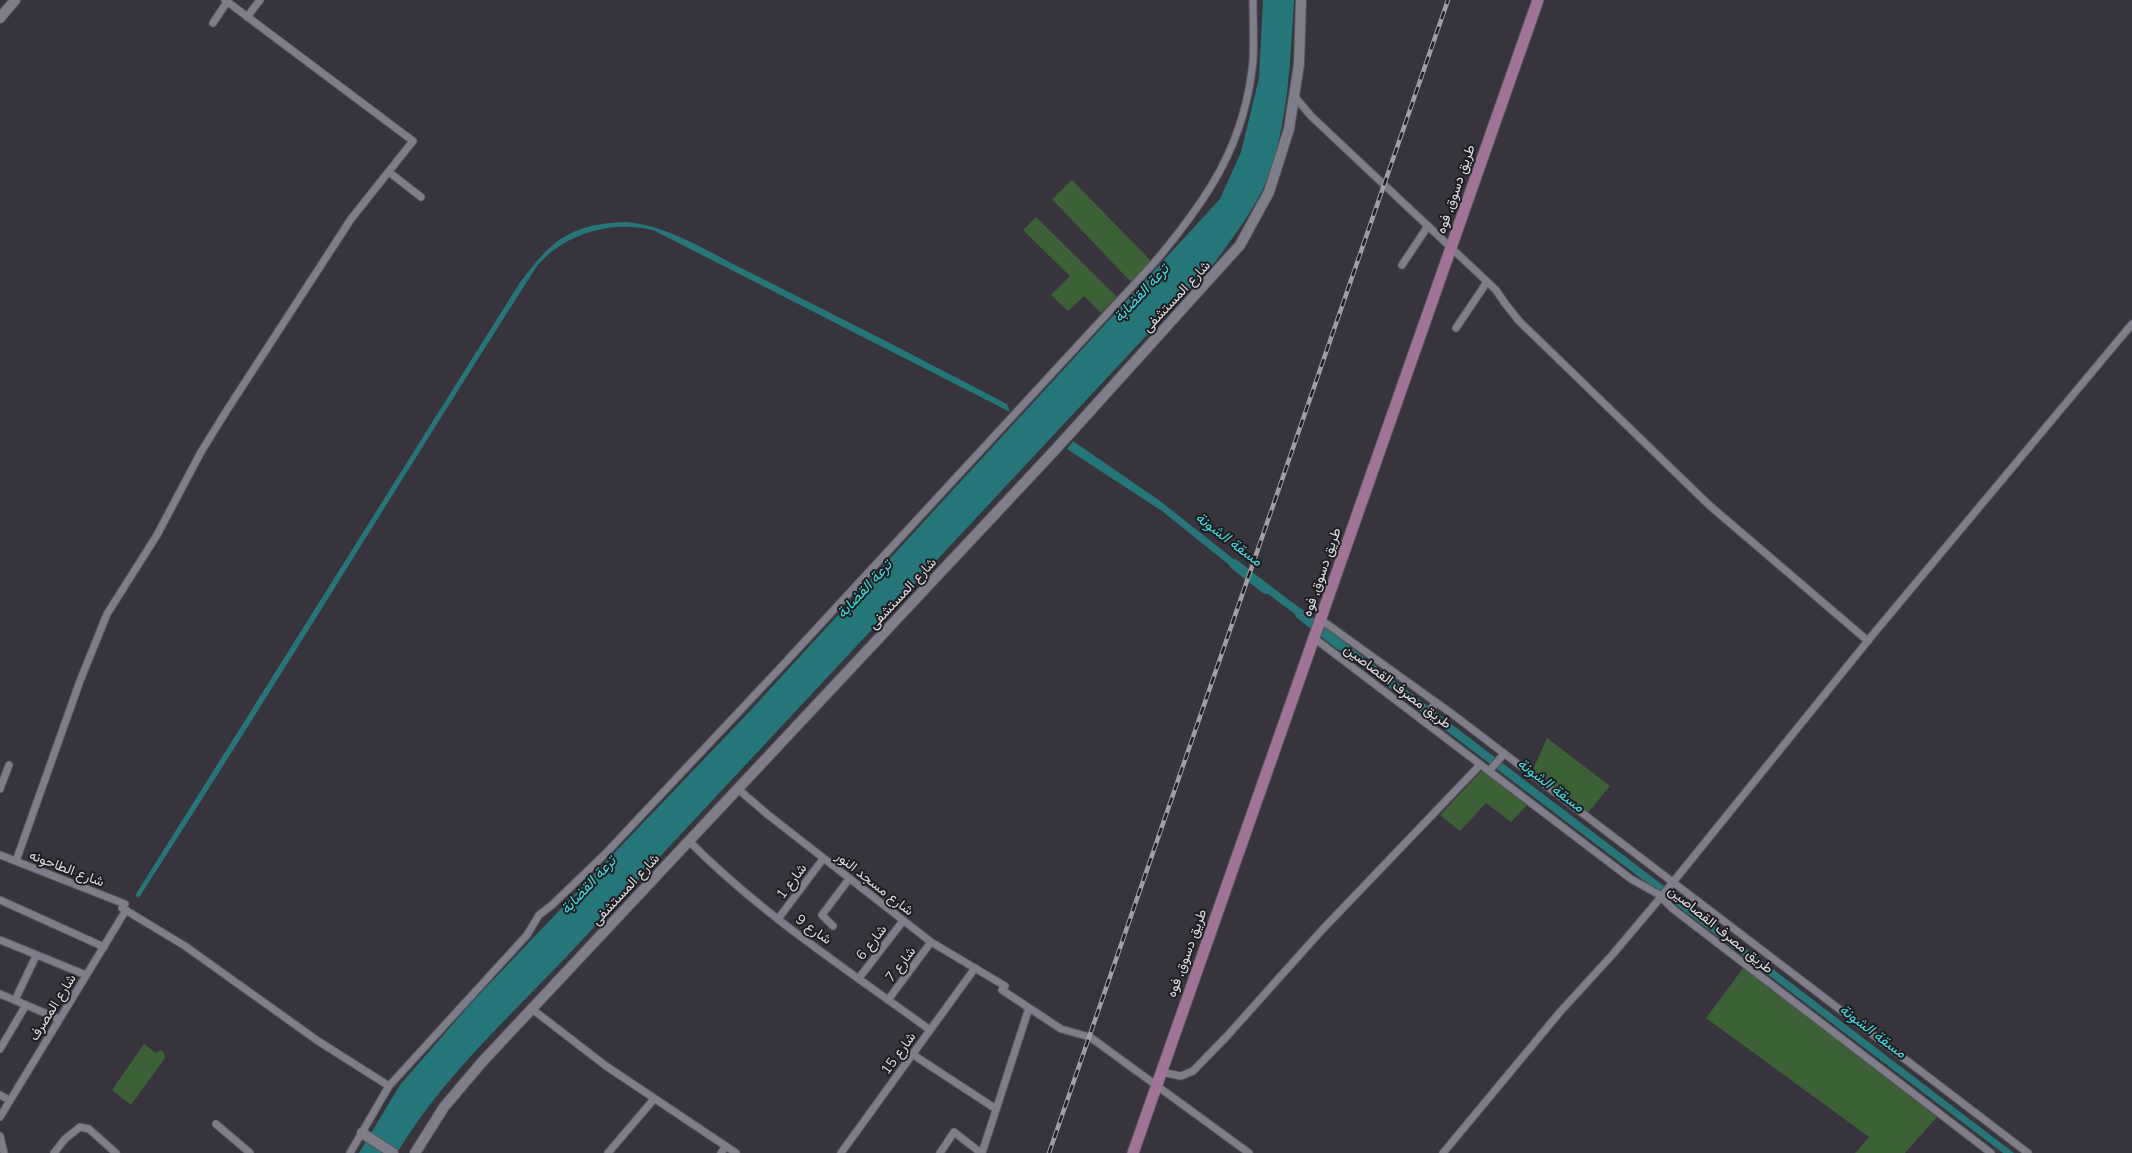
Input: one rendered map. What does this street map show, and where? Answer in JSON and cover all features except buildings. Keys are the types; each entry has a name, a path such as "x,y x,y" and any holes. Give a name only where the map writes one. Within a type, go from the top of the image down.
{"main road":[{"path":"0,18 15,0"},
{"name":"شارع المستشفى","path":"415,1153 457,1091 1056,450 1229,258 1250,230 1269,192 1280,161 1296,97 1301,0"},
{"name":"طريق دسوق, فوه","path":"1133,1153 1538,0"},
{"path":"364,1134 393,1153"}],"street":[{"path":"234,7 239,0"},
{"path":"248,17 260,0"},
{"path":"350,1153 364,1134 389,1086 527,935 539,915 552,905 606,852 782,666 1148,270 1190,221 1212,187 1227,158 1244,110 1253,60 1253,0"},
{"path":"16,861 80,682 107,614 157,535 217,426 351,219 413,141 226,1 213,23"},
{"path":"1296,97 1311,116 1496,290 1519,321 1673,472 1769,558 1868,641"},
{"path":"389,172 421,197"},
{"path":"1402,265 1428,226"},
{"path":"1456,328 1487,282"},
{"path":"1443,1153 1560,1012 1613,954 1868,641 2132,324"},
{"path":"1320,619 1436,702 2028,1153"},
{"name":"طريق مصرف القصاصين","path":"1314,638 1631,879 1661,896 1672,909 1991,1153"},
{"path":"1423,721 1436,702"},
{"path":"1489,771 1504,754"},
{"path":"0,789 9,765"},
{"path":"1160,1072 1181,1076 1193,1071 1228,1035 1322,930 1480,765"},
{"name":"شارع مسجد النور","path":"738,789 823,859 931,942 975,968 1061,1029 1090,1037 1249,1153"},
{"name":"شارع 9","path":"689,841 740,889 930,1030"},
{"name":"شارع الطاحونه","path":"0,855 124,907 185,946 318,1041 389,1086"},
{"name":"شارع 1","path":"778,918 823,859"},
{"path":"833,926 822,914 849,879"},
{"path":"0,900 104,947"},
{"name":"شارع المصرف","path":"0,1117 104,947 124,907"},
{"name":"شارع 6","path":"859,978 903,921"},
{"path":"1,942 86,976"},
{"name":"شارع 7","path":"888,1000 931,942"},
{"path":"15,1000 36,956"},
{"name":"شارع 15","path":"841,1153 975,968"},
{"path":"0,994 59,1019"},
{"path":"0,1049 26,1005"},
{"path":"940,1153 954,1132 982,1153 1029,1008"},
{"path":"532,1009 606,1066 736,1153"},
{"path":"912,1054 996,1109"},
{"path":"0,1096 9,1100"},
{"path":"608,1153 654,1098"},
{"path":"216,1124 250,1153"},
{"path":"54,1153 65,1139 80,1127 89,1129 116,1153"},
{"path":"0,1136 2,1147"},
{"path":"721,1153 726,1146"}],"green space":[{"path":"1072,180 1151,261 1131,282 1052,199"},
{"path":"1036,217 1117,297 1101,313 1084,296 1068,311 1051,295 1070,276 1023,230"},
{"path":"1547,738 1610,786 1587,814 1532,772"},
{"path":"1483,769 1527,805 1511,822 1486,803 1460,831 1440,815"},
{"path":"1744,967 1938,1116 1905,1153 1855,1153 1869,1137 1706,1018"},
{"path":"144,1044 156,1053 161,1050 165,1058 131,1105 112,1090"}],"water":[{"name":"ترعة القضابة","path":"1263,0 1294,0 1290,67 1284,112 1275,155 1263,188 1245,220 1216,261 569,954 477,1049 434,1099 397,1153 359,1153 400,1085 472,1002 749,712 1220,199 1241,152 1259,78"},
{"path":"627,222 659,229 690,241 1007,404 1010,412 655,231 623,227 607,228 576,237 561,245 537,266 290,660 137,898 136,894 519,284 541,256 564,237 591,226"},
{"path":"1073,441 1160,501 1241,565 1246,570 1243,576 1162,511 1067,449"},
{"path":"1257,576 1312,617 1308,624 1255,584"},
{"path":"1332,633 2014,1153 2003,1153 1328,641"}],"waterway":[{"name":"مسقة الشونة","path":"1234,564 1266,589"},
{"name":"مسقة الشونة","path":"1300,614 1340,645"}],"railway":[{"path":"1049,1153 1448,0"}]}
